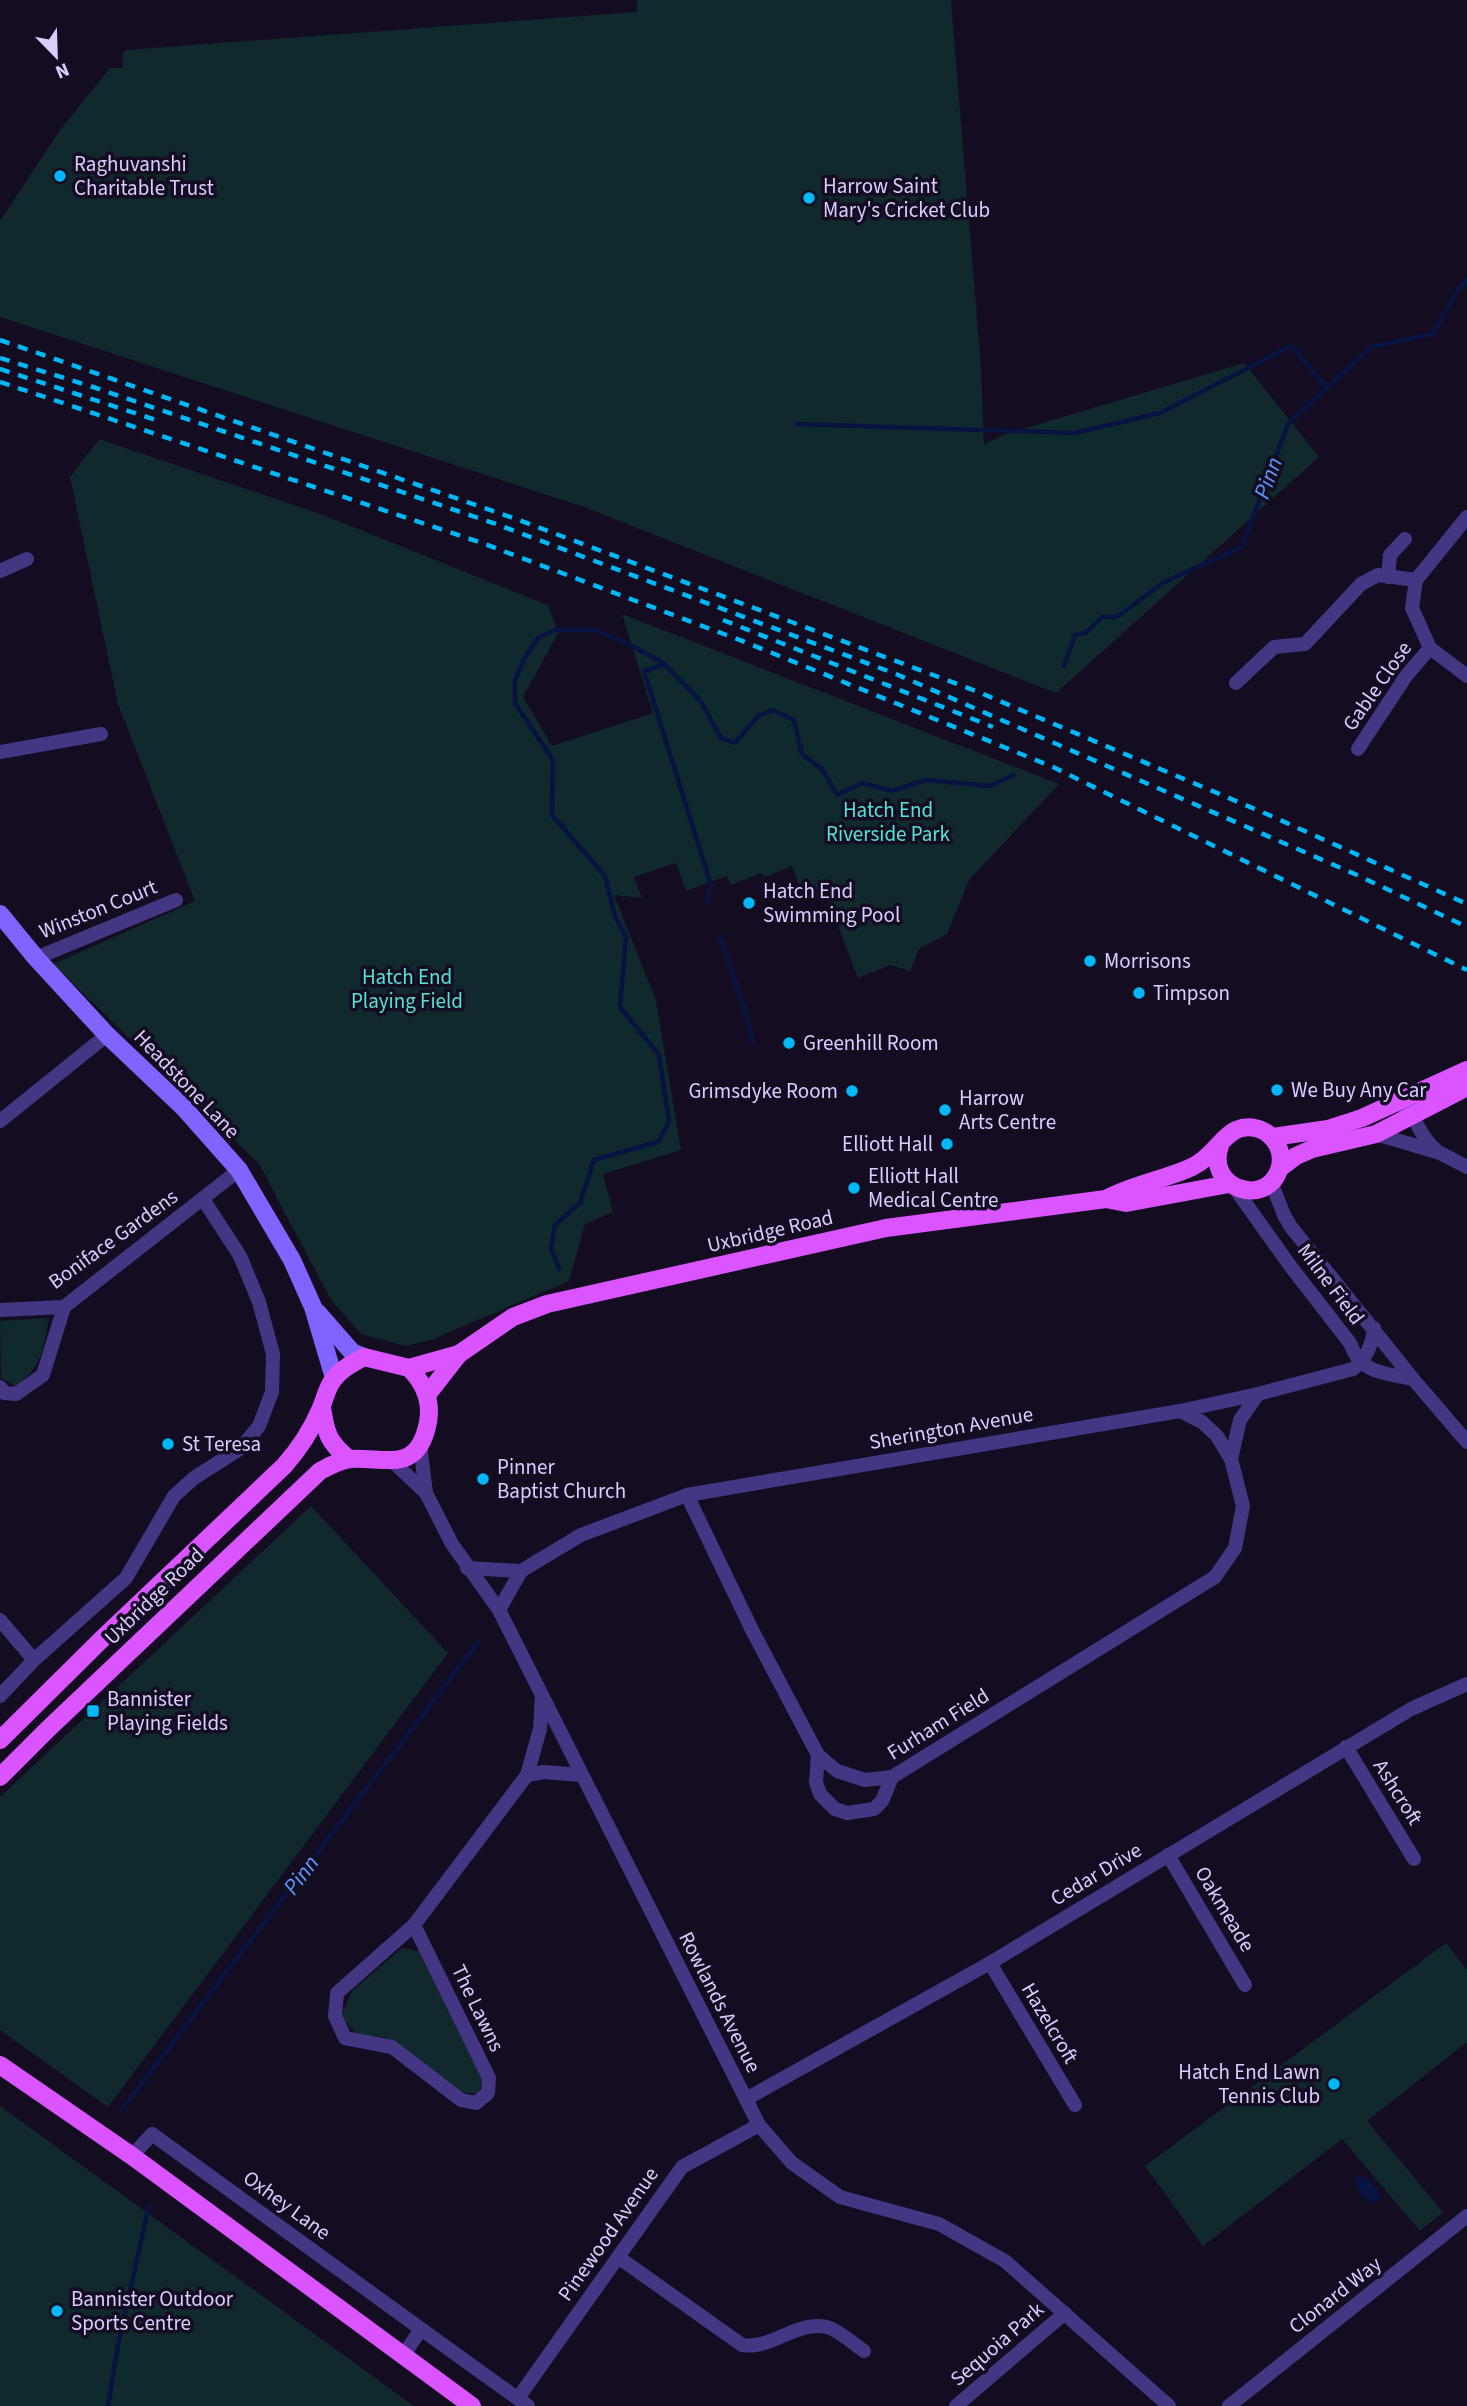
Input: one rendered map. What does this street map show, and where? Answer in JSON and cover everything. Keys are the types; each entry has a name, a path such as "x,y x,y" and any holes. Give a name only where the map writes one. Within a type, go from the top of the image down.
{"main road":[{"name":"Uxbridge Road","path":"1106,1199 1126,1188 1204,1161 1220,1146 1226,1136 1235,1130 1245,1127 1262,1129 1273,1137 1328,1129 1398,1103 1467,1070"},
{"name":"Uxbridge Road","path":"364,1357 409,1368 458,1354 513,1317 547,1304 886,1228 1106,1199 1126,1203 1232,1185 1250,1191 1261,1189 1296,1156 1312,1149 1376,1134 1467,1087"},
{"path":"1273,1137 1280,1150 1275,1175"},
{"path":"1220,1146 1217,1164 1221,1174 1232,1185"},
{"name":"Uxbridge Road","path":"428,1395 458,1354"},
{"path":"334,1378 364,1357"},
{"path":"393,1462 408,1456 420,1444 428,1421 428,1395 419,1378 409,1368"},
{"name":"Uxbridge Road","path":"0,1740 114,1627 284,1466 299,1449 322,1408 327,1389 334,1378"},
{"path":"322,1408 326,1433 336,1448 349,1459"},
{"name":"Uxbridge Road","path":"0,1777 320,1471 349,1459 393,1462"},
{"path":"0,2065 131,2156 472,2406"}],"street":[{"path":"1467,517 1416,580 1412,608 1430,648 1467,677"},
{"path":"1388,577 1390,555 1405,539"},
{"path":"0,571 27,559"},
{"path":"1236,683 1274,647 1305,644 1361,584 1378,575 1416,580"},
{"name":"Gable Close","path":"1358,749 1406,676 1430,648"},
{"path":"0,751 101,734"},
{"name":"Winston Court","path":"36,958 176,900"},
{"name":"Headstone Lane","path":"0,914 36,958 107,1035 184,1108 239,1170 292,1260 313,1307 334,1378"},
{"path":"0,1121 107,1035"},
{"path":"1398,1103 1413,1116 1426,1143 1467,1167"},
{"path":"1376,1134 1440,1153"},
{"name":"Boniface Gardens","path":"0,1310 64,1307 239,1170"},
{"name":"Milne Field","path":"1275,1175 1284,1215 1291,1227 1467,1442"},
{"name":"Milne Field","path":"1232,1185 1350,1343 1360,1363"},
{"path":"0,1696 34,1660 126,1578 174,1496 194,1478 241,1448 259,1426 272,1392 273,1354 259,1302 240,1256 203,1199"},
{"path":"0,1387 4,1392 16,1394 43,1374 64,1307"},
{"name":"Headstone Lane","path":"313,1307 352,1352 364,1357"},
{"path":"1374,1328 1373,1340 1360,1363 1381,1372 1413,1379"},
{"name":"Sherington Avenue","path":"499,1610 521,1571 581,1535 687,1495 1180,1410 1258,1394 1353,1369 1360,1363"},
{"name":"Furham Field","path":"1231,1459 1240,1420 1258,1394"},
{"name":"Furham Field","path":"687,1495 752,1630 818,1755 837,1771 865,1780 892,1777 1215,1577 1235,1548 1243,1506 1231,1459 1217,1436 1202,1422 1180,1410"},
{"path":"420,1444 426,1493"},
{"name":"Rowlands Avenue","path":"393,1462 426,1493 452,1544 499,1610 759,2125 792,2163 840,2197 939,2224 1005,2261 1169,2406"},
{"path":"467,1568 521,1571"},
{"path":"0,1620 34,1660"},
{"name":"Cedar Drive","path":"746,2099 989,1963 1410,1709 1467,1684"},
{"path":"542,1696 540,1729 527,1775 544,1772 581,1775"},
{"name":"Ashcroft","path":"1346,1747 1414,1859"},
{"path":"818,1755 816,1782 820,1794 835,1809 847,1813 874,1809 882,1801 892,1777"},
{"name":"The Lawns","path":"414,1925 489,2078 488,2093 476,2102 461,2100 392,2047 345,2038 335,2016 337,1993 414,1925 527,1775"},
{"name":"Oakmeade","path":"1168,1855 1245,1985"},
{"name":"Hazelcroft","path":"989,1963 1075,2105"},
{"name":"Pinewood Avenue","path":"523,2402 618,2257 682,2167 759,2125"},
{"name":"Oxhey Lane","path":"131,2156 152,2134 523,2402"},
{"name":"Clonard Way","path":"1229,2406 1467,2216"},
{"path":"618,2257 742,2345 755,2347 804,2329 827,2327 864,2351"},
{"name":"Sequoia Park","path":"956,2406 1065,2313"},
{"path":"403,2356 421,2329"}],"green space":[{"path":"637,0 951,0 981,368 984,444 1006,434 1244,363 1319,457 1056,693 584,507 0,317 0,221 60,130 110,68 123,68 122,54 126,50 637,12"},
{"name":"Hatch End Playing Field","path":"99,439 326,516 548,605 558,633 523,697 552,746 653,713 622,614 1059,784 969,880 947,934 919,949 910,971 890,965 858,978 829,902 800,888 792,866 764,877 762,873 731,885 727,876 686,891 676,863 634,877 642,898 614,895 656,1000 681,1150 603,1174 613,1212 585,1224 569,1281 431,1340 405,1346 361,1334 331,1300 259,1164 53,964 195,901 118,704 70,477"},
{"path":"49,1318 40,1356 31,1372 15,1386 1,1378 0,1321"},
{"path":"311,1506 448,1653 108,2107 0,2030 0,1797"},
{"name":"Hatch End Lawn Tennis Club","path":"1446,1943 1467,1970 1467,2042 1367,2121 1443,2212 1420,2231 1342,2139 1203,2246 1145,2166"},
{"path":"402,1948 419,1951 482,2079 479,2093 461,2093 385,2037 358,2035 341,2017 352,1991"},
{"path":"0,2106 414,2406 0,2406"}],"shaded area":[{"path":"1361,2176 1376,2188 1380,2199 1375,2203 1364,2198 1359,2192 1355,2180"}],"waterway":[{"name":"Pinn","path":"1064,666 1075,635 1086,633 1102,617 1117,617 1164,582 1242,547 1288,424 1371,347 1433,334 1455,294 1467,279"},
{"path":"797,424 1075,433 1160,413 1291,346 1328,388"},
{"path":"559,1269 551,1248 555,1225 580,1203 594,1160 658,1142 669,1122 659,1055 620,1007 626,937 615,916 605,876 552,815 553,760 515,703 515,680 524,659 538,638 555,630 595,630 625,642 665,664 701,702 721,738 735,743 758,716 773,710 794,720 802,754 823,770 837,795 862,783 892,791 926,780 990,786 1014,775"},
{"path":"665,664 644,671 711,885 707,898 709,903"},
{"path":"720,936 753,1042"},
{"name":"Pinn","path":"122,2109 479,1641"},
{"name":"Pinn","path":"108,2406 118,2345 149,2205"}],"railway":[{"path":"0,340 516,519 976,691 1269,815 1467,904"},
{"path":"0,358 496,524 896,674 1357,875 1467,927"},
{"path":"0,369 162,422"},
{"path":"0,382 482,543 745,642 1053,767 1467,970"},
{"path":"723,620 993,727"}],"place":[{"name":"Raghuvanshi Charitable Trust","path":"60,176"},
{"name":"Harrow Saint Mary's Cricket Club","path":"809,198"},
{"name":"Hatch End Swimming Pool","path":"749,903"},
{"name":"Morrisons","path":"1090,961"},
{"name":"Timpson","path":"1139,993"},
{"name":"Greenhill Room","path":"789,1043"},
{"name":"We Buy Any Car","path":"1277,1090"},
{"name":"Grimsdyke Room","path":"852,1091"},
{"name":"Harrow Arts Centre","path":"945,1110"},
{"name":"Elliott Hall","path":"947,1144"},
{"name":"Elliott Hall Medical Centre","path":"854,1188"},
{"name":"St Teresa","path":"168,1444"},
{"name":"Pinner Baptist Church","path":"483,1479"},
{"name":"Bannister Playing Fields","path":"93,1711"},
{"name":"Hatch End Lawn Tennis Club","path":"1334,2084"},
{"name":"Bannister Outdoor Sports Centre","path":"57,2311"}],"park label":[{"name":"Hatch End Riverside Park","path":"888,822"}]}
